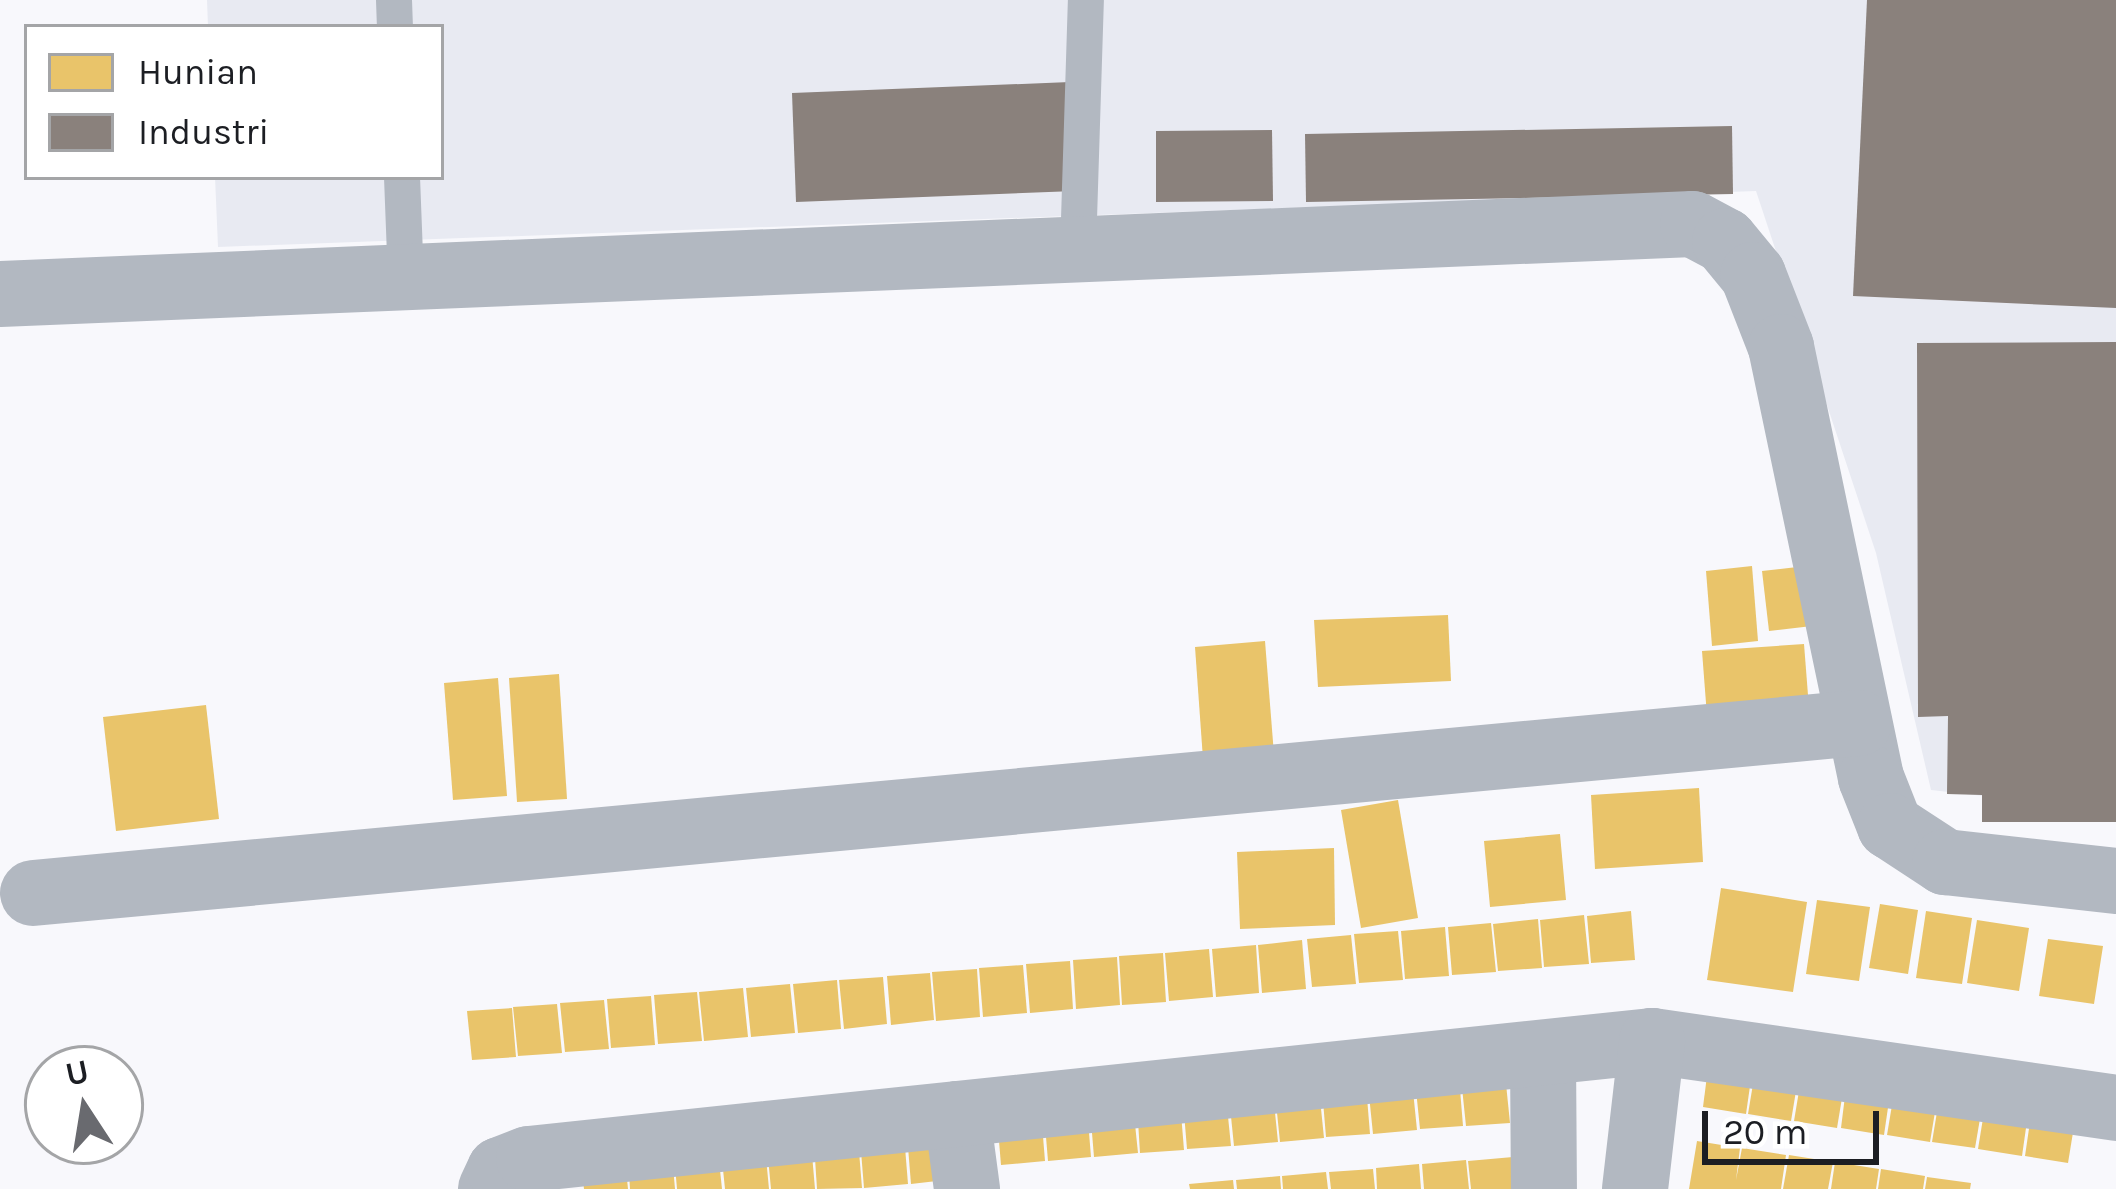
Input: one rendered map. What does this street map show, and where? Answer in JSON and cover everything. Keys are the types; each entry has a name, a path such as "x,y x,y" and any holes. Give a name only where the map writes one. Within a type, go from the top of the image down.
{"street":[{"path":"0,294 1693,224 1724,241 1753,275 1781,347 1859,723 1890,826 1945,862 2116,880"},
{"path":"33,892 1859,723"},
{"path":"1635,1189 1652,1041"},
{"path":"491,1189 500,1170 529,1160 1652,1041 2116,1108"},
{"path":"1543,1055 1544,1189"},
{"path":"957,1114 967,1189"}],"lane":[{"path":"1078,250 1086,0"},
{"path":"402,180 406,279"}],"shaded area":[{"path":"207,0 2116,0 2116,811 1931,790 1876,553 1756,191 218,247 215,180 444,180 444,24 208,24"}],"building: Hunian":[{"path":"1752,566 1758,641 1712,646 1706,571"},
{"path":"1806,566 1812,626 1769,631 1762,571"},
{"path":"1448,615 1451,681 1318,687 1314,620"},
{"path":"1265,641 1275,767 1204,773 1195,647"},
{"path":"1804,644 1809,708 1707,716 1702,651"},
{"path":"559,674 567,799 517,802 509,678"},
{"path":"498,678 507,796 453,800 444,683"},
{"path":"206,705 219,819 116,831 103,717"},
{"path":"1699,788 1703,862 1595,869 1591,795"},
{"path":"1398,800 1418,918 1361,928 1341,810"},
{"path":"1560,834 1566,900 1490,907 1484,841"},
{"path":"1334,848 1335,925 1240,929 1237,852"},
{"path":"1721,888 1807,902 1793,992 1707,980"},
{"path":"1817,900 1870,907 1859,981 1806,974"},
{"path":"1880,904 1918,910 1908,974 1869,968"},
{"path":"1631,911 1635,960 1591,963 1587,916"},
{"path":"1926,911 1972,918 1962,984 1916,978"},
{"path":"1584,915 1589,964 1544,967 1540,920"},
{"path":"1538,919 1542,968 1498,971 1493,924"},
{"path":"1977,920 2029,928 2019,991 1967,983"},
{"path":"1491,923 1496,972 1452,975 1448,927"},
{"path":"1445,927 1449,976 1405,979 1401,931"},
{"path":"1398,931 1403,980 1359,983 1354,934"},
{"path":"1351,935 1356,984 1312,987 1307,939"},
{"path":"2048,939 2103,946 2094,1004 2039,996"},
{"path":"1302,940 1306,989 1262,993 1258,945"},
{"path":"1256,945 1259,993 1216,997 1212,949"},
{"path":"1209,949 1213,997 1169,1001 1165,953"},
{"path":"1163,953 1166,1002 1122,1005 1119,956"},
{"path":"1117,957 1120,1005 1076,1009 1073,960"},
{"path":"1070,961 1073,1009 1030,1013 1026,964"},
{"path":"1023,965 1027,1013 983,1017 979,968"},
{"path":"977,969 980,1017 936,1021 932,972"},
{"path":"930,973 934,1020 891,1025 887,976"},
{"path":"883,977 887,1024 844,1029 839,980"},
{"path":"837,980 841,1029 798,1033 793,984"},
{"path":"790,984 795,1033 751,1037 746,988"},
{"path":"743,988 748,1037 704,1041 699,992"},
{"path":"697,992 702,1041 658,1044 654,995"},
{"path":"651,996 655,1045 611,1048 607,999"},
{"path":"604,1000 609,1049 565,1052 560,1003"},
{"path":"557,1004 562,1053 518,1056 513,1007"},
{"path":"512,1008 516,1057 472,1060 467,1011"},
{"path":"1709,1060 1753,1065 1746,1114 1703,1107"},
{"path":"1756,1066 1799,1073 1791,1121 1748,1114"},
{"path":"1802,1073 1845,1080 1837,1128 1794,1121"},
{"path":"1505,1074 1510,1123 1466,1126 1461,1078"},
{"path":"1459,1077 1463,1126 1420,1129 1415,1080"},
{"path":"1847,1080 1891,1087 1884,1135 1841,1128"},
{"path":"1412,1081 1417,1130 1373,1134 1368,1085"},
{"path":"1366,1085 1370,1134 1326,1137 1322,1089"},
{"path":"1895,1087 1938,1094 1930,1142 1887,1135"},
{"path":"1319,1089 1324,1138 1280,1142 1275,1093"},
{"path":"1273,1093 1278,1142 1234,1146 1229,1097"},
{"path":"1940,1094 1983,1101 1975,1148 1932,1142"},
{"path":"1226,1097 1231,1146 1187,1149 1183,1101"},
{"path":"1986,1100 2029,1107 2022,1156 1978,1149"},
{"path":"1180,1101 1184,1150 1140,1153 1137,1105"},
{"path":"1133,1105 1138,1153 1094,1157 1090,1109"},
{"path":"1087,1108 1091,1157 1048,1161 1044,1113"},
{"path":"2032,1108 2076,1114 2068,1163 2025,1156"},
{"path":"1041,1112 1045,1161 1001,1165 997,1117"},
{"path":"951,1131 954,1179 911,1184 907,1135"},
{"path":"904,1135 908,1184 864,1188 860,1139"},
{"path":"858,1139 862,1188 817,1189 814,1143"},
{"path":"1697,1141 1740,1148 1736,1180 1742,1148 1786,1155 1781,1189 1689,1189"},
{"path":"811,1143 815,1189 771,1189 767,1147"},
{"path":"765,1147 769,1189 725,1189 721,1150"},
{"path":"718,1151 722,1189 677,1189 674,1154"},
{"path":"672,1155 675,1189 630,1189 628,1158"},
{"path":"1789,1155 1833,1162 1828,1189 1783,1189"},
{"path":"1513,1157 1515,1189 1471,1189 1468,1161"},
{"path":"625,1159 628,1189 584,1189 581,1162"},
{"path":"1466,1160 1469,1189 1424,1189 1422,1164"},
{"path":"1835,1162 1879,1169 1876,1189 1831,1189"},
{"path":"1419,1164 1421,1189 1377,1189 1376,1168"},
{"path":"1373,1169 1375,1189 1331,1189 1329,1172"},
{"path":"1881,1169 1925,1176 1923,1189 1878,1189"},
{"path":"1326,1172 1328,1189 1283,1189 1282,1176"},
{"path":"1280,1176 1281,1189 1237,1189 1236,1180"},
{"path":"1927,1177 1971,1183 1970,1189 1925,1189"},
{"path":"1233,1180 1234,1189 1190,1189 1189,1184"}],"building: Industri":[{"path":"1867,0 2116,0 2116,308 1853,296"},
{"path":"1070,82 1075,191 796,202 792,93"},
{"path":"1732,126 1733,194 1306,202 1305,134"},
{"path":"1272,130 1273,201 1156,202 1156,131"},
{"path":"2116,342 2116,822 1982,822 1982,795 1947,794 1948,716 1918,717 1917,343"}]}
